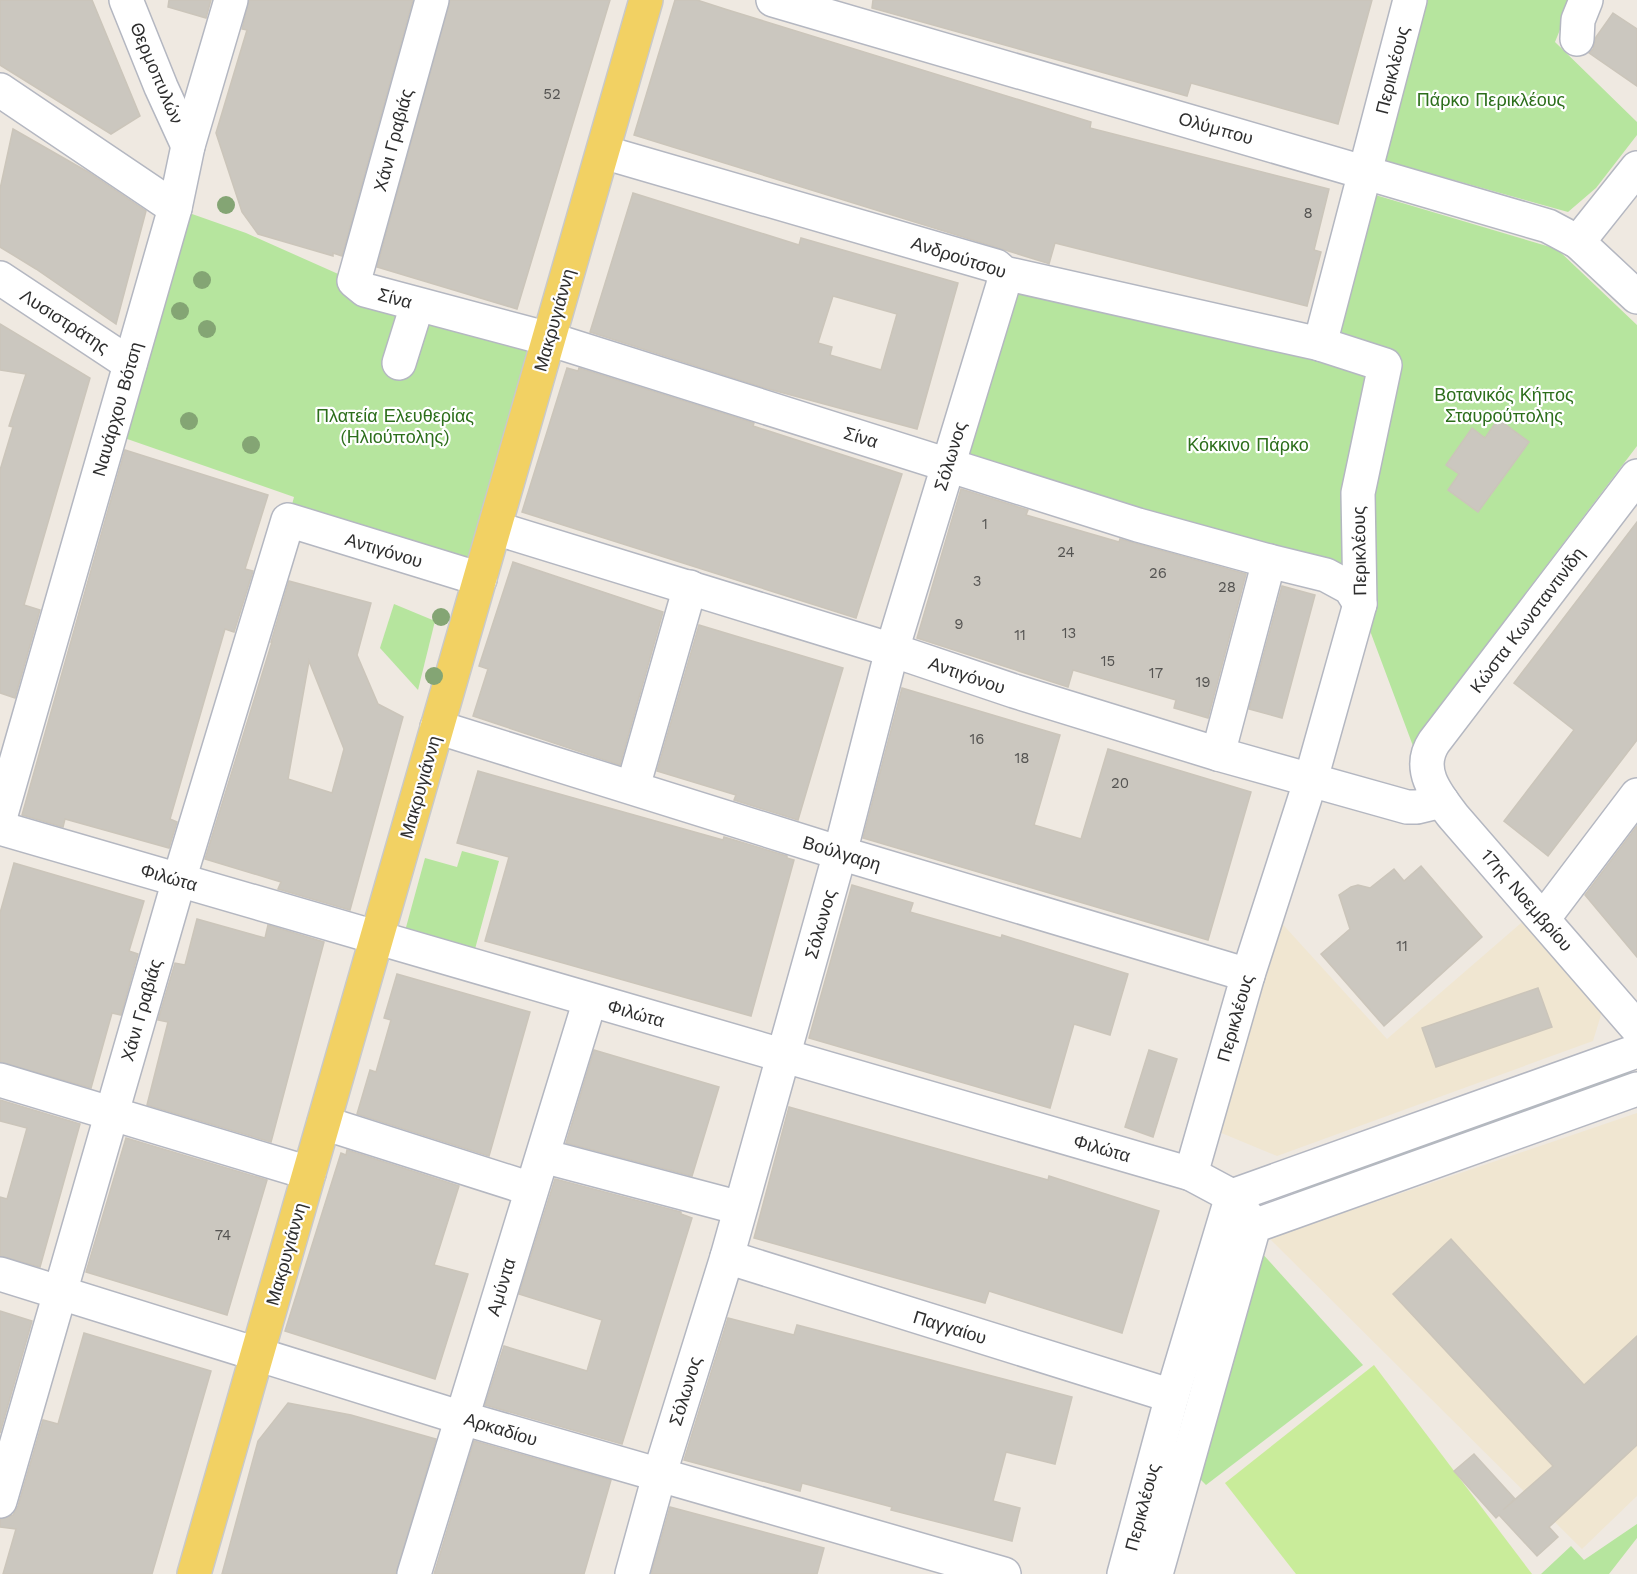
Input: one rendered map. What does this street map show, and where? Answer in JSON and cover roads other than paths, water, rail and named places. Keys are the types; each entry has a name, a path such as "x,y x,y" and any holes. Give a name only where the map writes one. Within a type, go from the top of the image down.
{"main road":[{"name":"Μακρυγιάννη","path":"194,1574 646,0"}],"street":[{"name":"Θερμοπυλών","path":"126,0 188,146"},
{"name":"Ναυάρχου Βότση","path":"0,818 175,208 188,146 231,0"},
{"name":"Χάνι Γραβιάς","path":"354,281 432,0"},
{"name":"Ολύμπου","path":"773,0 1548,226 1578,242 1637,297"},
{"name":"Περικλέους","path":"1191,1174 1248,975 1311,779 1360,604 1358,493 1385,365 1320,344 1410,0"},
{"path":"1577,39 1578,20 1586,0"},
{"path":"2,101 175,208"},
{"name":"Ανδρούτσου","path":"603,152 996,266 1004,273 1320,344"},
{"path":"1578,242 1637,168"},
{"name":"Σόλωνος","path":"632,1574 659,1476 727,1257 840,853 892,650 1003,285 1004,273"},
{"name":"Λυσιστράτης","path":"0,278 130,364"},
{"name":"Σίνα","path":"354,281 365,290 549,339 1138,525 1326,575 1350,588 1360,604"},
{"path":"399,363 414,315"},
{"name":"Κώστα Κωνσταντινίδη","path":"1426,767 1426,756 1434,742 1637,476"},
{"name":"Χάνι Γραβιάς","path":"0,1501 178,880 288,520"},
{"name":"Αντιγόνου","path":"288,520 480,579"},
{"name":"Αντιγόνου","path":"495,528 892,650 1014,691 1218,754 1407,807 1442,801"},
{"path":"1218,754 1269,561"},
{"path":"633,787 690,587"},
{"name":"Βούλγαρη","path":"437,727 840,853 1248,975"},
{"name":"17ης Νοεμβρίου","path":"1426,767 1432,785 1442,801 1637,1028"},
{"path":"1543,919 1637,795"},
{"name":"Φιλώτα","path":"0,828 1191,1174 1232,1196 1254,1226"},
{"name":"Αμύντα","path":"414,1574 590,1000"},
{"path":"1232,1196 1637,1051"},
{"path":"0,1080 309,1173"},
{"path":"1254,1226 1637,1089"},
{"path":"324,1123 531,1189"},
{"path":"543,1156 740,1208"},
{"name":"Περικλέους","path":"1124,1574 1172,1396 1232,1196"},
{"name":"Περικλέους","path":"1156,1574 1254,1226"},
{"name":"Παγγαίου","path":"727,1257 1172,1396"},
{"name":"Αρκαδίου","path":"0,1274 462,1418 1004,1574"}],"park label":[{"name":"Πάρκο Περικλέους","path":"1491,99"},
{"name":"Βοτανικός Κήπος Σταυρούπολης","path":"1504,404"},
{"name":"Πλατεία Ελευθερίας (Ηλιούπολης)","path":"395,425"},
{"name":"Κόκκινο Πάρκο","path":"1248,444"}]}
